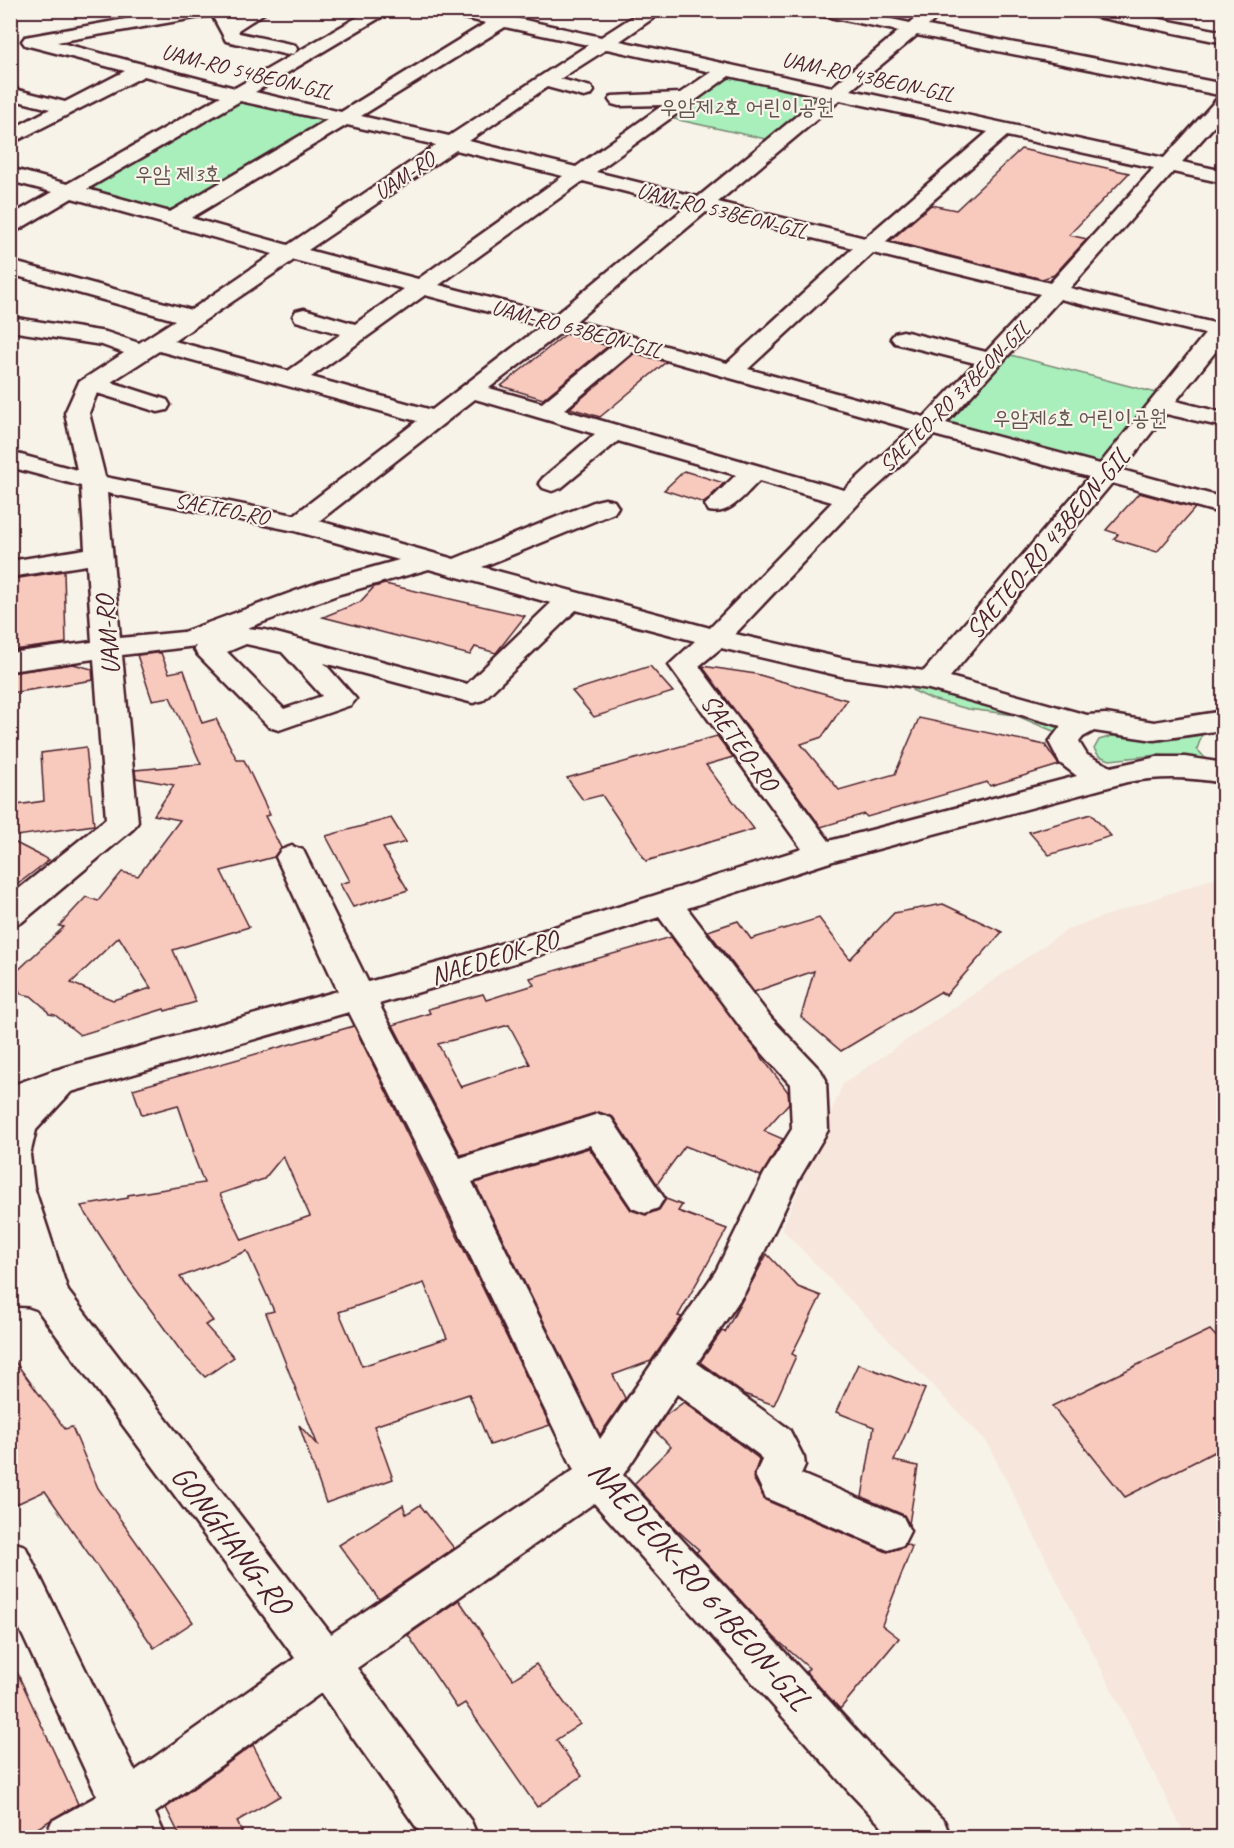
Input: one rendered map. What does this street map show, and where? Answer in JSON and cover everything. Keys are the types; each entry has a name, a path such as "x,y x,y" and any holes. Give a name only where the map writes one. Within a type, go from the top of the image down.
{"street":[{"path":"10,52 31,41 210,10"},
{"path":"218,10 232,37 288,49"},
{"path":"227,28 260,10"},
{"path":"10,225 384,10"},
{"name":"UAM-RO","path":"10,914 122,822 93,482 77,413 87,387 194,318 544,81 656,10"},
{"path":"819,10 1224,90"},
{"path":"299,524 559,323 838,94 936,10"},
{"path":"1087,10 1224,38"},
{"name":"UAM-RO 43BEON-GIL","path":"458,11 1224,177"},
{"name":"UAM-RO 54BEON-GIL","path":"174,219 502,21"},
{"path":"10,38 31,41"},
{"name":"UAM-RO 54BEON-GIL","path":"31,41 237,94 452,143"},
{"name":"UAM-RO 54BEON-GIL","path":"10,138 20,126 63,111 141,70"},
{"path":"292,380 576,174 725,70"},
{"path":"544,81 584,91"},
{"path":"12,93 63,111"},
{"path":"619,100 682,99"},
{"name":"SAETEO-RO 37BEON-GIL","path":"716,638 849,499 930,425 1056,291 1224,103"},
{"path":"141,127 168,134"},
{"path":"731,372 868,246 1002,130"},
{"name":"UAM-RO 53BEON-GIL","path":"452,143 868,246 1222,330"},
{"name":"UAM-RO 63BEON-GIL","path":"10,174 1224,506"},
{"path":"171,241 198,226"},
{"path":"10,267 194,318"},
{"path":"304,316 358,332"},
{"path":"10,324 149,347 292,380 435,418"},
{"name":"SAETEO-RO 43BEON-GIL","path":"931,681 1105,475 1222,330"},
{"path":"903,338 991,360"},
{"path":"546,412 630,342"},
{"path":"330,390 355,373"},
{"path":"92,384 158,405"},
{"path":"472,391 849,499"},
{"path":"1161,405 1224,420"},
{"path":"552,483 614,431"},
{"name":"SAETEO-RO","path":"10,459 93,482 299,524 432,559 570,600 716,638 845,668"},
{"path":"718,505 754,472"},
{"path":"459,567 604,507"},
{"path":"10,568 100,555"},
{"path":"10,662 108,648 187,640 330,588 432,559"},
{"path":"292,646 473,694 570,600"},
{"name":"SAETEO-RO","path":"716,638 684,665 822,854"},
{"path":"845,668 931,681 1088,724"},
{"path":"845,668 937,705 982,716 1011,719 1072,753 1093,772 1112,777"},
{"path":"1072,753 1069,732 1088,724 1106,722 1152,732 1224,721"},
{"path":"1224,721 1219,727 1215,740 1218,754 1224,760"},
{"path":"977,811 993,792 1072,753"},
{"name":"NAEDEOK-RO","path":"10,1100 63,1081 458,969 822,854 977,811 1004,807 1157,767 1185,767 1224,773"},
{"name":"NAEDEOK-RO 61BEON-GIL","path":"292,857 358,997 450,1175 598,1477 869,1779 927,1838"},
{"path":"69,1838 134,1821 326,1663 598,1477 731,1281 783,1174 810,1130 808,1080 759,1027 666,903"},
{"path":"31,1294 12,1155 19,1125 63,1081"},
{"path":"450,1175 598,1128 645,1198"},
{"name":"GONGHANG-RO","path":"10,1240 31,1294 326,1663 454,1838"},
{"path":"673,1368 774,1442 783,1458 783,1465 776,1475 781,1485 888,1531"},
{"path":"10,1560 134,1821"}],"shaded area":[{"path":"1223,875 1223,1837 1186,1837 987,1442 782,1229 843,1084 1068,929"}],"green space":[{"name":"우암제2호 어린이공원","path":"745,76 813,92 820,101 770,140 670,118 720,80"},
{"name":"우암 제3호","path":"249,102 324,119 328,124 182,208 158,210 91,193 91,183 234,104"},
{"name":"우암제6호 어린이공원","path":"1003,353 1160,394 1109,459 1092,464 955,427 944,418"},
{"path":"913,686 1069,722 1058,733 1015,715 968,709 931,699 912,690"},
{"path":"1202,735 1197,749 1206,759 1158,755 1110,760 1099,756 1094,749 1099,740 1112,736 1161,741"}],"building":[{"path":"1021,149 1129,173 1069,235 1087,239 1054,275 1042,279 890,241 931,205 956,210"},
{"path":"566,334 608,346 543,399 501,386"},
{"path":"635,353 666,362 600,417 570,408"},
{"path":"684,471 724,483 704,503 664,490"},
{"path":"1139,493 1195,508 1157,552 1114,539 1118,534 1106,530"},
{"path":"64,571 66,643 14,650 13,579"},
{"path":"385,584 525,616 496,653 475,647 470,655 323,617 360,602 374,587"},
{"path":"161,653 169,673 184,670 202,723 216,719 237,760 244,760 270,815 265,816 281,848 274,857 221,871 249,927 173,950 196,1002 165,1011 164,1009 80,1035 55,1015 49,1014 31,996 21,994 12,976 64,927 59,926 86,897 98,901 122,872 138,876 180,820 154,815 174,785 136,778 135,770 201,764 170,697 152,700 137,655","holes":["119,937 151,988 113,1000 71,983"]},
{"path":"73,664 92,669 93,680 10,693 10,673"},
{"path":"650,666 673,692 594,717 572,691"},
{"path":"702,666 756,674 847,700 822,737 801,744 839,790 895,774 919,718 1045,745 1059,765 990,786 987,782 867,817 864,814 821,827"},
{"path":"717,736 733,757 706,765 754,829 646,861 602,795 583,800 567,778"},
{"path":"86,747 94,825 10,837 10,806 44,801 41,753"},
{"path":"1091,814 1111,836 1049,855 1029,832"},
{"path":"391,818 406,842 383,848 408,890 353,907 340,884 350,881 326,836"},
{"path":"10,840 49,860 10,890"},
{"path":"943,904 1002,932 946,995 940,992 841,1051 801,1017 814,971 754,992 708,931 738,921 751,939 819,918 850,959 894,913"},
{"path":"671,937 788,1092 789,1103 764,1131 783,1139 761,1176 685,1146 657,1184 613,1117 599,1112 461,1155 393,1025 430,1013 428,1009 483,994 486,1000 534,985 530,978","holes":["509,1025 530,1064 461,1087 438,1044"]},
{"path":"354,1026 550,1425 490,1445 469,1394 374,1426 393,1479 326,1503 299,1425 318,1446 266,1313 274,1311 247,1251 180,1277 213,1321 205,1325 234,1357 205,1377 183,1354 129,1280 81,1206 128,1198 128,1195 204,1183 178,1105 142,1115 133,1089","holes":["283,1156 310,1216 242,1240 220,1194 264,1179","424,1283 447,1338 362,1366 339,1312"]},
{"path":"589,1148 631,1210 646,1215 659,1210 666,1199 682,1205 678,1211 727,1229 678,1316 682,1317 651,1361 613,1375 625,1398 600,1435 475,1183"},
{"path":"767,1254 798,1287 821,1296 792,1354 796,1356 774,1405 744,1394 700,1362 722,1331 725,1332"},
{"path":"1210,1330 1224,1345 1224,1447 1125,1497 1052,1406"},
{"path":"10,1355 65,1429 72,1427 98,1488 193,1622 154,1648 45,1491 10,1507"},
{"path":"858,1364 925,1389 894,1461 918,1466 909,1524 904,1515 862,1497 874,1427 836,1412"},
{"path":"684,1402 758,1458 753,1478 765,1500 887,1552 904,1547 906,1544 912,1547 882,1625 899,1638 840,1709 806,1672 809,1668 774,1637 696,1552 699,1550 634,1484 671,1447 655,1431 665,1416"},
{"path":"403,1505 406,1514 420,1505 454,1548 379,1599 339,1545"},
{"path":"459,1600 513,1679 536,1664 580,1724 556,1740 582,1776 537,1807 465,1703 457,1708 408,1635"},
{"path":"10,1657 78,1804 21,1838 10,1838"},
{"path":"253,1745 280,1796 237,1821 244,1838 181,1838 166,1808"}]}
